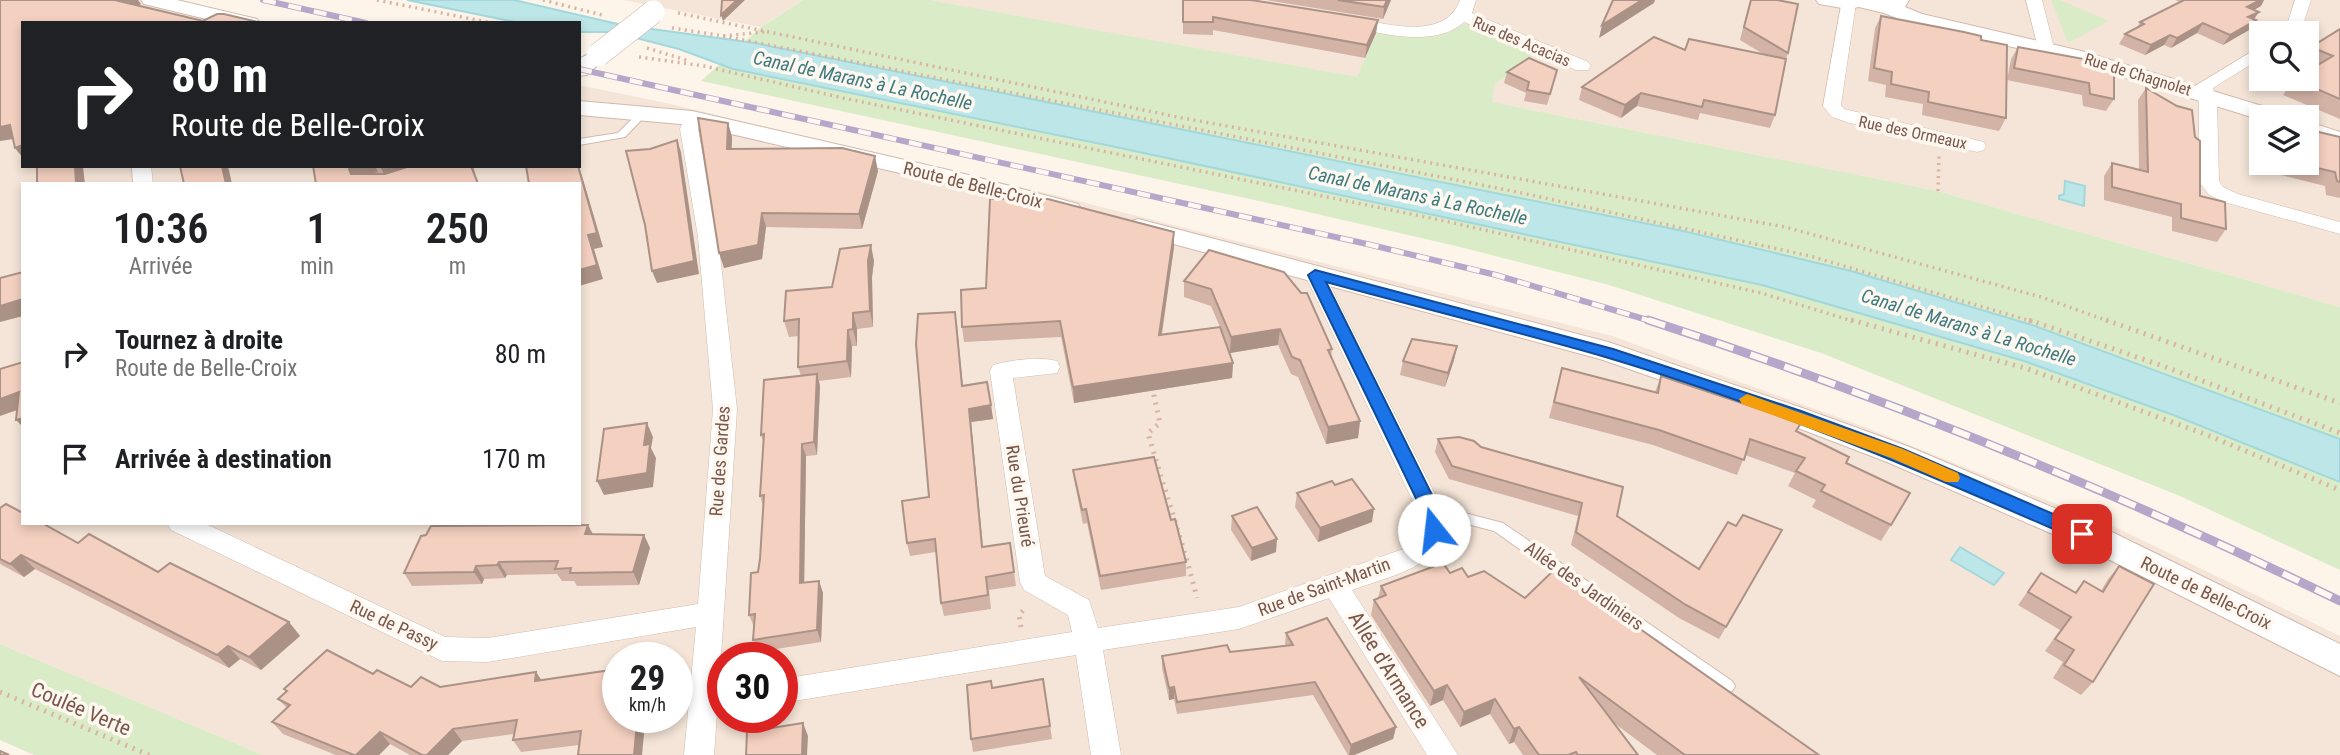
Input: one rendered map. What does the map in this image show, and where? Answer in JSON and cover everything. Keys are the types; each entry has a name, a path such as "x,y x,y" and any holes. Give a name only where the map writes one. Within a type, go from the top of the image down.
{"street":[{"path":"151,0 241,21"},
{"name":"Rue de Chagnolet","path":"1826,0 1895,2 1916,19 2046,48 2249,109"},
{"path":"2034,0 2046,48"},
{"path":"2296,21 2303,0"},
{"name":"Rue des Ormeaux","path":"1856,1 1832,106 1838,113 1850,118 1977,146"},
{"name":"Rue des Acacias","path":"1336,20 1410,31 1429,31 1448,26 1465,7 1582,66"},
{"path":"590,61 661,8"},
{"path":"2249,58 2204,86 2209,182 2216,191 2231,198 2339,226"},
{"name":"Route de Belle-Croix","path":"581,108 692,118 957,179 1091,215"},
{"name":"Rue des Gardes","path":"692,118 689,129 708,237 725,409 708,614 710,642"},
{"path":"2319,132 2340,139"},
{"name":"Route de Belle-Croix","path":"1118,222 1608,352 1808,420 1897,454 2105,544 2221,599 2340,661"},
{"name":"Rue de Saint-Martin","path":"1088,641 1238,618 1415,555 1426,545 1434,530 1434,517 1315,275"},
{"name":"Rue du Prieuré","path":"1049,367 1001,371 1033,582 1080,608 1088,641"},
{"name":"Rue de Passy","path":"184,525 442,649 488,650 708,614"},
{"name":"Allée d'Armance","path":"1335,585 1443,755"},
{"path":"798,688 1088,641 1106,755"},
{"name":"Rue des Gardes","path":"699,755 707,725"}],"lane":[{"path":"581,142 621,135 642,114"},
{"name":"Allée des Jardiniers","path":"1430,509 1499,527 1727,686"}],"path":[{"path":"377,0 482,21"},
{"path":"661,8 1177,117 1785,228 2041,298 2340,403"},
{"path":"723,36 1522,193 1810,256 1997,309 2163,366 2340,433"},
{"path":"590,61 621,55 704,66 856,100 1445,221 1749,290 1941,347 2028,369 2207,435 2340,490"},
{"path":"1938,191 1940,138"},
{"path":"1151,384 1160,424 1148,433 1171,511 1178,523 1200,608"},
{"path":"1022,634 1019,615 1026,609 1024,595"},
{"name":"Coulée Verte","path":"0,692 149,755"}],"shaded area":[{"path":"0,0 162,0 263,21 21,21 21,168 581,168 581,85 1058,196 1612,336 1862,426 2119,529 2340,636 2340,755 263,755 0,644"},
{"path":"624,0 803,0 760,27"},
{"path":"930,0 2340,0 2340,307 1938,191 1491,102"}],"green space":[{"path":"803,0 930,0 1357,77 1377,33 1434,36 1467,23 1538,53 1495,84 1492,102 1938,191 2340,307 2340,570 2180,496 1821,353 1609,285 1282,206 701,81 761,27"},
{"path":"2051,0 2060,0 2109,21 2068,43"},
{"path":"0,644 263,755 34,755 0,740"}],"water":[{"name":"Canal de Marans à La Rochelle","path":"407,0 514,0 622,25 755,43 1683,231 1851,271 2032,325 2340,439 2340,482 2176,416 2024,361 1762,285 1111,146 733,69 679,49 613,32 581,32 581,21 510,21"},
{"path":"2065,181 2085,186 2084,206 2059,199 2059,196 2064,194"},
{"path":"1960,547 2004,573 1994,585 1951,560"}],"building":[{"path":"0,0 122,0 119,1 203,21 21,21 21,146 15,148 10,125 0,127"},
{"path":"722,0 737,0 721,15"},
{"path":"1183,0 1251,0 1378,20 1367,45 1213,17 1213,22 1183,22"},
{"path":"1338,0 1387,0 1384,7"},
{"path":"1613,0 1642,0 1602,25"},
{"path":"1751,0 1777,0 1798,4 1788,53 1744,27"},
{"path":"2184,0 2260,0 2247,7 2259,12 2248,17 2256,20 2249,21 2249,24 2230,35 2203,23 2177,38 2170,35 2151,45 2125,34 2144,24 2140,22"},
{"path":"217,14 254,21 203,21"},
{"path":"1881,16 1964,32 1981,36 1981,40 2007,45 2006,118 1928,102 1929,92 1891,84 1892,72 1874,68"},
{"path":"2340,29 2340,99 2319,90 2319,64 2333,56 2319,50 2319,42"},
{"path":"1654,37 1685,50 1689,39 1786,59 1775,115 1704,100 1702,107 1641,93 1625,105 1582,87"},
{"path":"2018,47 2089,60 2089,67 2114,72 2114,99 2090,94 2089,83 2014,68"},
{"path":"1529,58 1557,70 1550,94 1527,90 1529,82 1507,72"},
{"path":"2146,88 2177,106 2192,110 2195,137 2200,141 2200,196 2225,202 2226,229 2181,218 2181,204 2112,187 2112,163 2148,172"},
{"path":"698,118 728,123 727,149 842,148 875,156 859,214 762,213 758,245 719,253"},
{"path":"2319,132 2340,137 2340,182 2337,181 2335,172 2319,168"},
{"path":"677,140 694,261 652,271 645,225 626,151 650,149"},
{"path":"37,168 75,168 76,182 37,182"},
{"path":"180,168 222,168 226,182 184,182"},
{"path":"313,168 350,168 351,174 385,174 404,168 472,168 477,182 316,182"},
{"path":"526,168 579,168 597,233 588,235 597,265 581,269 581,182 529,182"},
{"path":"990,199 1048,199 1174,232 1159,335 1220,327 1233,363 1073,387 1060,321 962,327 961,290 986,288"},
{"path":"871,245 868,261 870,311 853,313 853,329 848,330 847,361 798,367 799,319 784,321 786,291 832,287 840,249"},
{"path":"1209,250 1284,272 1301,293 1307,293 1332,349 1328,350 1360,421 1328,427 1300,360 1292,357 1280,329 1231,337 1211,289 1184,281"},
{"path":"21,273 21,300 0,306 0,278"},
{"path":"955,312 962,386 987,382 991,405 969,409 982,547 1010,543 1014,572 986,577 988,595 941,603 935,539 907,543 902,501 929,497 916,344 918,314"},
{"path":"1412,339 1457,346 1448,373 1403,361"},
{"path":"21,363 21,419 16,420 19,392 0,399 0,369"},
{"path":"1562,368 1658,393 1661,376 1801,423 1796,431 1849,457 1846,463 1910,493 1891,525 1821,491 1825,485 1796,471 1805,458 1750,439 1744,460 1659,430 1554,402"},
{"path":"817,374 814,442 802,444 800,583 819,581 817,630 753,640 755,614 749,615 751,573 758,572 760,559 764,495 760,496 764,380"},
{"path":"647,423 644,445 650,444 647,473 597,481 604,429"},
{"path":"1459,437 1474,441 1481,447 1623,487 1617,516 1699,569 1728,522 1736,526 1743,515 1782,530 1726,627 1686,605 1576,532 1582,503 1452,466 1438,439"},
{"path":"1154,457 1171,520 1175,519 1186,562 1100,576 1086,509 1082,510 1073,470"},
{"path":"1352,479 1374,509 1320,528 1297,493 1332,481 1335,485"},
{"path":"6,504 21,512 21,525 46,525 78,543 89,534 158,572 170,563 289,622 249,657 228,646 217,655 21,555 10,564 0,559 0,508"},
{"path":"1257,507 1277,539 1252,548 1232,516"},
{"path":"588,525 585,534 644,535 633,572 570,573 571,568 555,569 558,561 499,562 497,565 476,566 474,572 404,573 421,536 426,535 431,526"},
{"path":"1443,563 1450,573 1462,568 1468,577 1484,571 1525,598 1555,569 1819,755 1685,755 1579,677 1638,755 1578,755 1576,752 1568,755 1539,755 1519,727 1514,729 1495,699 1464,712 1447,685 1434,691 1374,600 1386,595 1381,586"},
{"path":"2119,566 2154,584 2093,682 2064,665 2074,650 2055,639 2071,617 2028,592 2041,573 2076,593 2084,581 2103,592"},
{"path":"1327,618 1396,727 1351,745 1315,682 1177,702 1174,687 1169,688 1162,656 1227,645 1230,652 1293,645 1286,633"},
{"path":"327,650 373,674 377,670 411,687 421,677 440,687 536,672 535,681 602,671 602,733 636,733 634,755 578,755 581,731 513,740 517,720 453,729 427,755 422,755 380,732 354,755 272,722 290,705 278,699 287,691 284,689"},
{"path":"1043,679 1050,726 971,739 967,685 991,681 992,688"},
{"path":"803,723 802,755 746,755 747,733 798,733 798,724"}],"railway":[{"path":"263,0 357,21"},
{"path":"581,69 1367,244 1496,275 1653,322"},
{"path":"1648,320 1653,322"},
{"path":"1653,322 1825,381 1999,448 2170,522 2340,601"}],"slow traffic":[{"path":"1747,399 1897,454 1952,478"}],"route":[{"path":"1434,530 1434,517 1315,275 1608,352 1796,416 1897,454 2082,534"}]}
